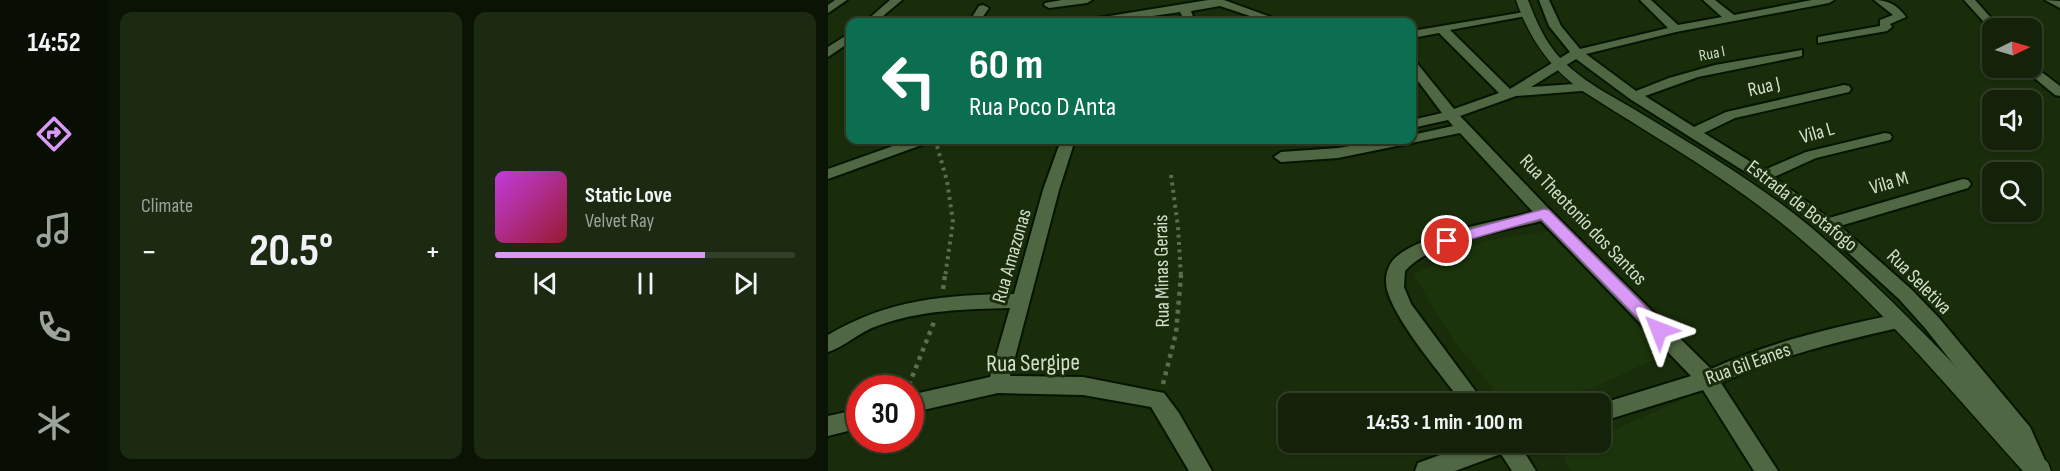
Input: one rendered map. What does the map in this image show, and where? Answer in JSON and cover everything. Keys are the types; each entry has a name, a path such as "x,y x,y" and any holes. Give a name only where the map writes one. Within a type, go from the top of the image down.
{"main road":[{"name":"Estrada de Botafogo","path":"1524,6 1542,41 1557,63 1589,87 1746,188 1803,231 1853,275 2039,470"}],"street":[{"path":"828,10 842,0"},
{"path":"876,18 897,0"},
{"path":"1050,6 1087,0"},
{"name":"Rua Seletiva","path":"1544,0 1555,26 1577,53 1635,96 1763,176 1827,224 1905,294 1932,323 2022,434 2039,470"},
{"path":"1645,0 1676,29"},
{"path":"1708,0 1731,18"},
{"path":"1771,0 1784,9"},
{"path":"1416,137 1457,121 1577,53 1676,29 1829,0"},
{"path":"1822,40 1883,28 1886,27 1884,22 1900,17 1896,11 1879,0"},
{"path":"1969,0 1986,18"},
{"path":"2050,0 2060,5"},
{"path":"1118,18 1217,2 1254,18"},
{"path":"1416,33 1442,29 1524,6"},
{"path":"977,18 983,8"},
{"path":"1185,8 1189,18"},
{"path":"1442,29 1510,93 1589,87"},
{"path":"828,40 846,42"},
{"path":"1542,41 1558,50 1577,53"},
{"path":"828,52 846,43"},
{"name":"Rua I","path":"1635,96 1654,86 1684,76 1798,53"},
{"name":"Rua Theotonio dos Santos","path":"1416,70 1457,121 1544,214 1708,380 1767,471"},
{"path":"2042,78 2060,92"},
{"name":"Rua J","path":"1695,132 1715,121 1740,112 1844,89"},
{"path":"1416,124 1457,121"},
{"name":"Vila L","path":"1763,176 1802,158 1885,137"},
{"path":"828,174 911,144"},
{"name":"Rua Amazonas","path":"998,384 1067,144"},
{"path":"1281,157 1338,153 1385,144"},
{"name":"Vila M","path":"1827,224 1963,184"},
{"path":"1467,393 1404,309 1396,295 1394,282 1396,274 1400,265 1414,253 1447,241 1544,214"},
{"path":"828,344 866,322 916,308 940,304 1021,301"},
{"name":"Rua Gil Eanes","path":"1611,410 1708,380 1748,361 1824,337 1898,321"},
{"name":"Rua Sergipe","path":"924,401 998,384 1083,386 1157,399"},
{"path":"1157,399 1172,420 1201,471"},
{"path":"828,426 846,422"},
{"path":"1426,471 1477,453"},
{"path":"1513,453 1525,471"}],"path":[{"path":"913,375 940,304 953,222 947,181 936,144"},
{"name":"Rua Minas Gerais","path":"1157,399 1178,336 1181,306 1178,217 1171,175"}],"shaded area":[{"path":"1551,231 1599,280 1663,355 1597,386 1573,393 1497,393 1454,341 1413,274 1485,241"},
{"path":"1705,389 1754,471 1571,471 1562,453 1611,453 1611,431"}],"route":[{"path":"1447,241 1544,214 1659,330"}]}
